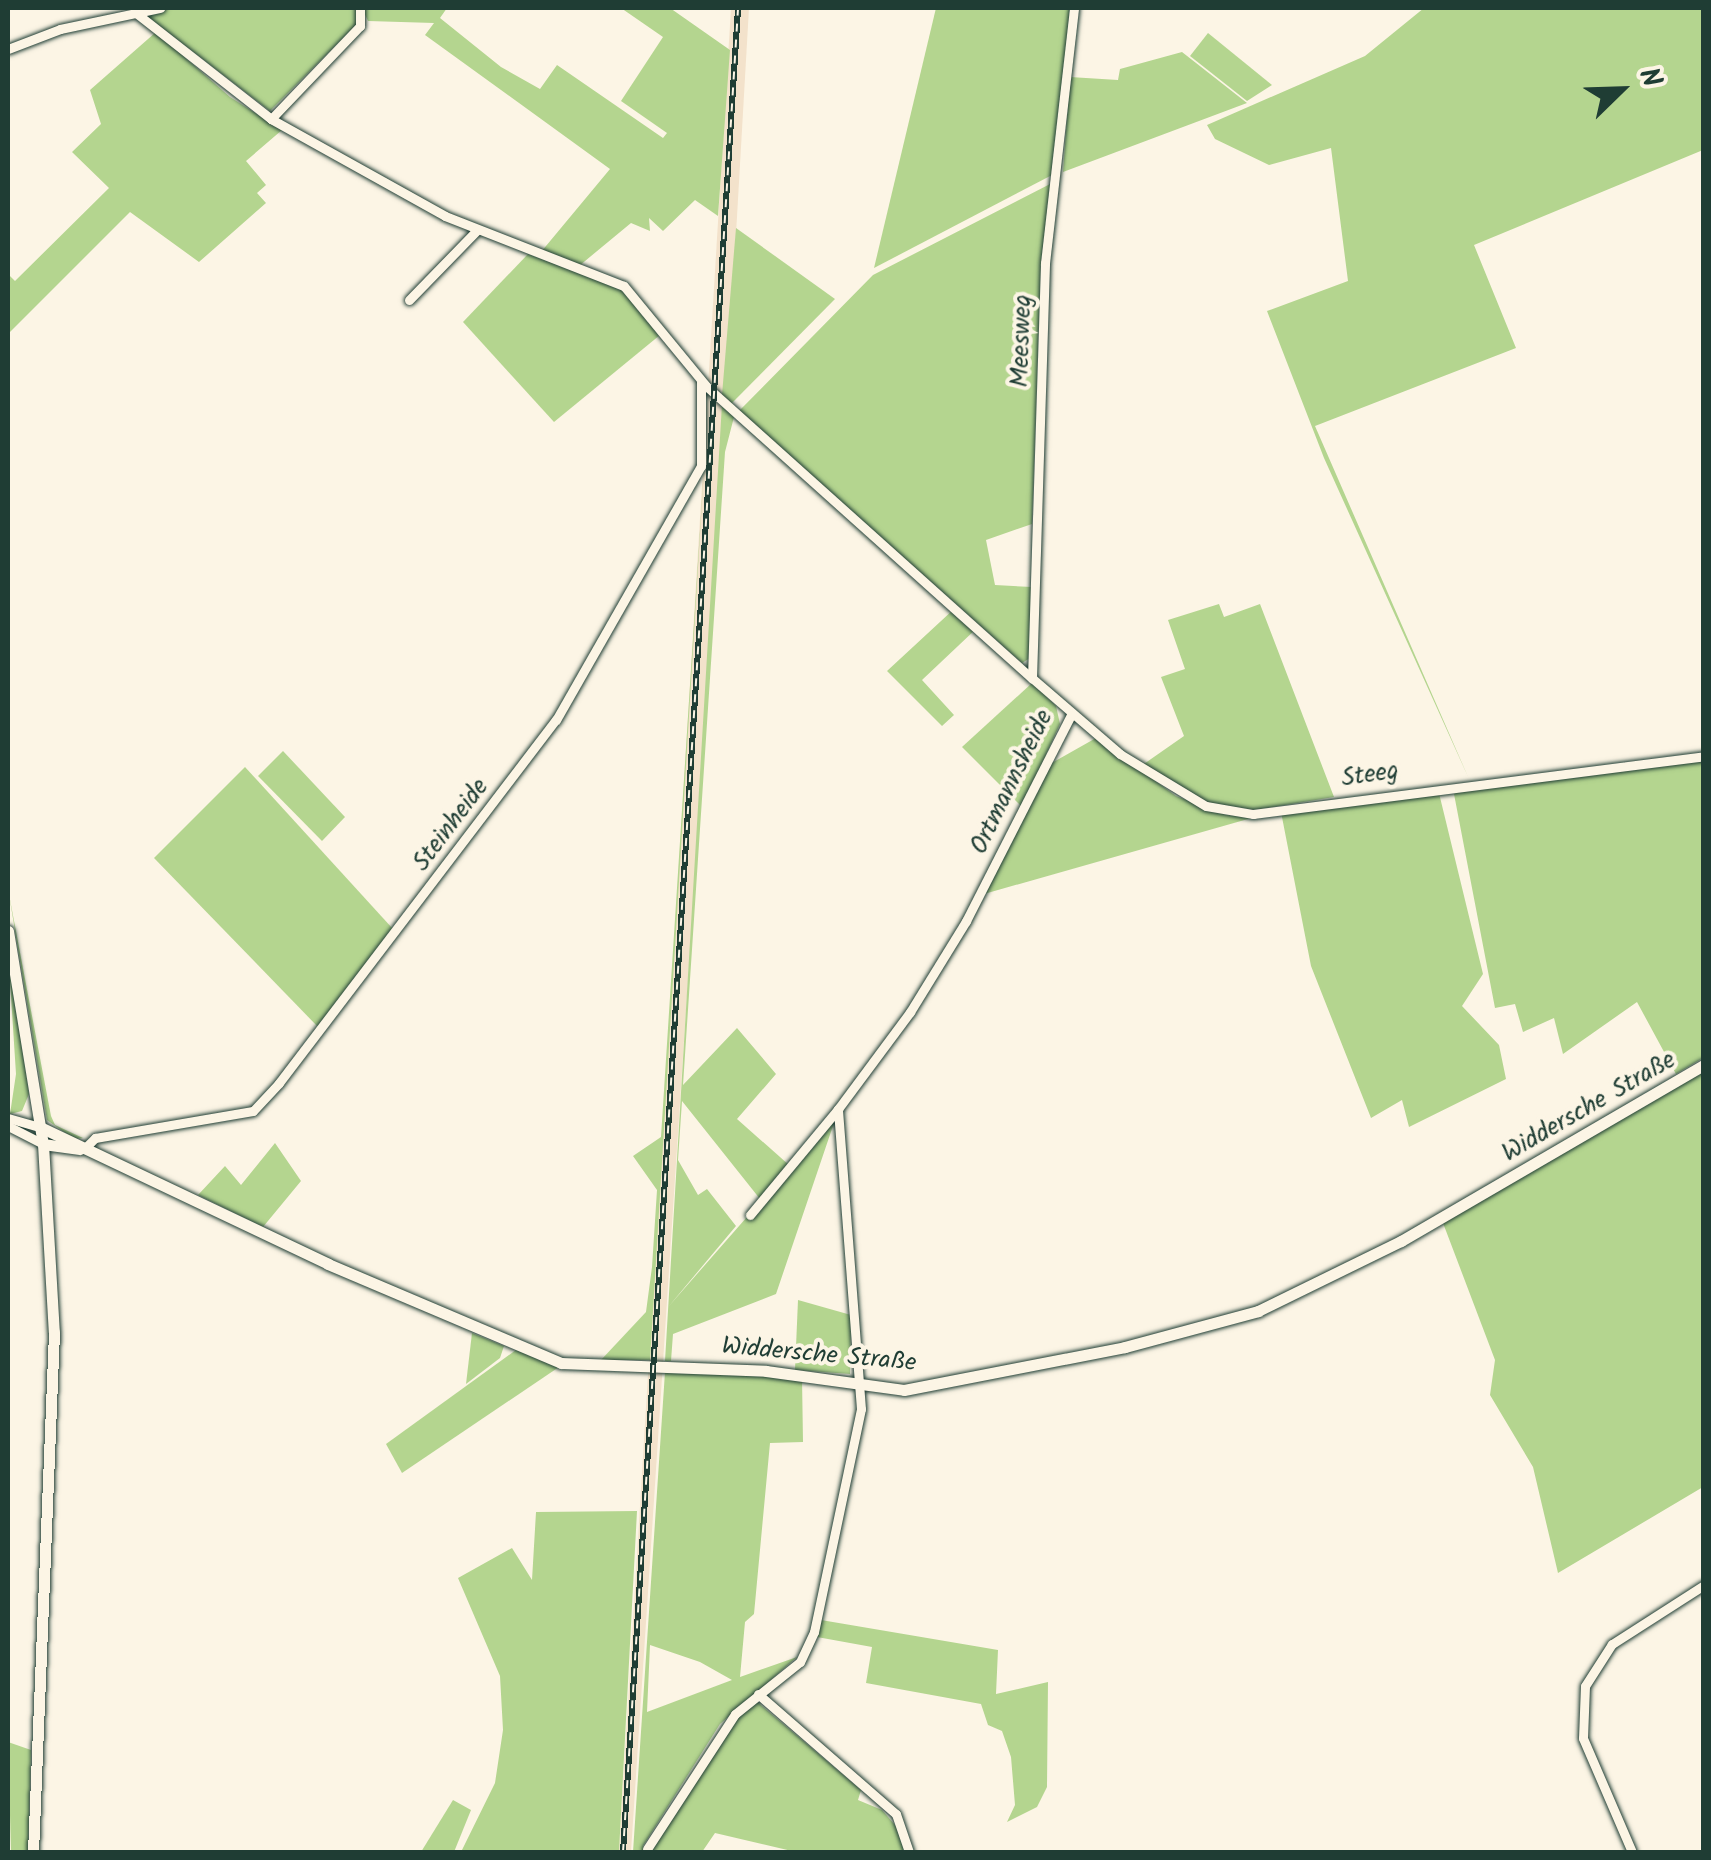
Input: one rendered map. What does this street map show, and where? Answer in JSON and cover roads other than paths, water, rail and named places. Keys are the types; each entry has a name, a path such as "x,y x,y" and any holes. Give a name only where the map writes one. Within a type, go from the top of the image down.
{"street":[{"path":"8,49 60,29 160,8"},
{"path":"271,119 360,26 360,8"},
{"name":"Meesweg","path":"1032,678 1045,262 1074,8"},
{"path":"136,13 271,119 477,230 624,286 701,381"},
{"path":"408,300 477,230"},
{"name":"Ortmannsheide","path":"701,381 1072,713 966,921 910,1012 750,1215"},
{"name":"Steinheide","path":"84,1149 95,1138 253,1111 279,1082 556,720 701,466 701,381"},
{"name":"Steeg","path":"1072,713 1171,790 1229,812 1704,756"},
{"path":"8,931 43,1144 54,1332 33,1852"},
{"name":"Widdersche Straße","path":"40,1127 560,1364 766,1371 860,1386 958,1384 1258,1311 1401,1241 1704,1065"},
{"path":"646,1849 726,1726 758,1694 800,1662 814,1632 860,1386 838,1108"},
{"path":"8,1118 40,1127"},
{"path":"8,1126 43,1144 84,1149"},
{"path":"1632,1852 1583,1738 1585,1686 1612,1644 1704,1586"},
{"path":"758,1694 896,1814 909,1852"}],"railway":[{"path":"623,1852 738,8"}]}
